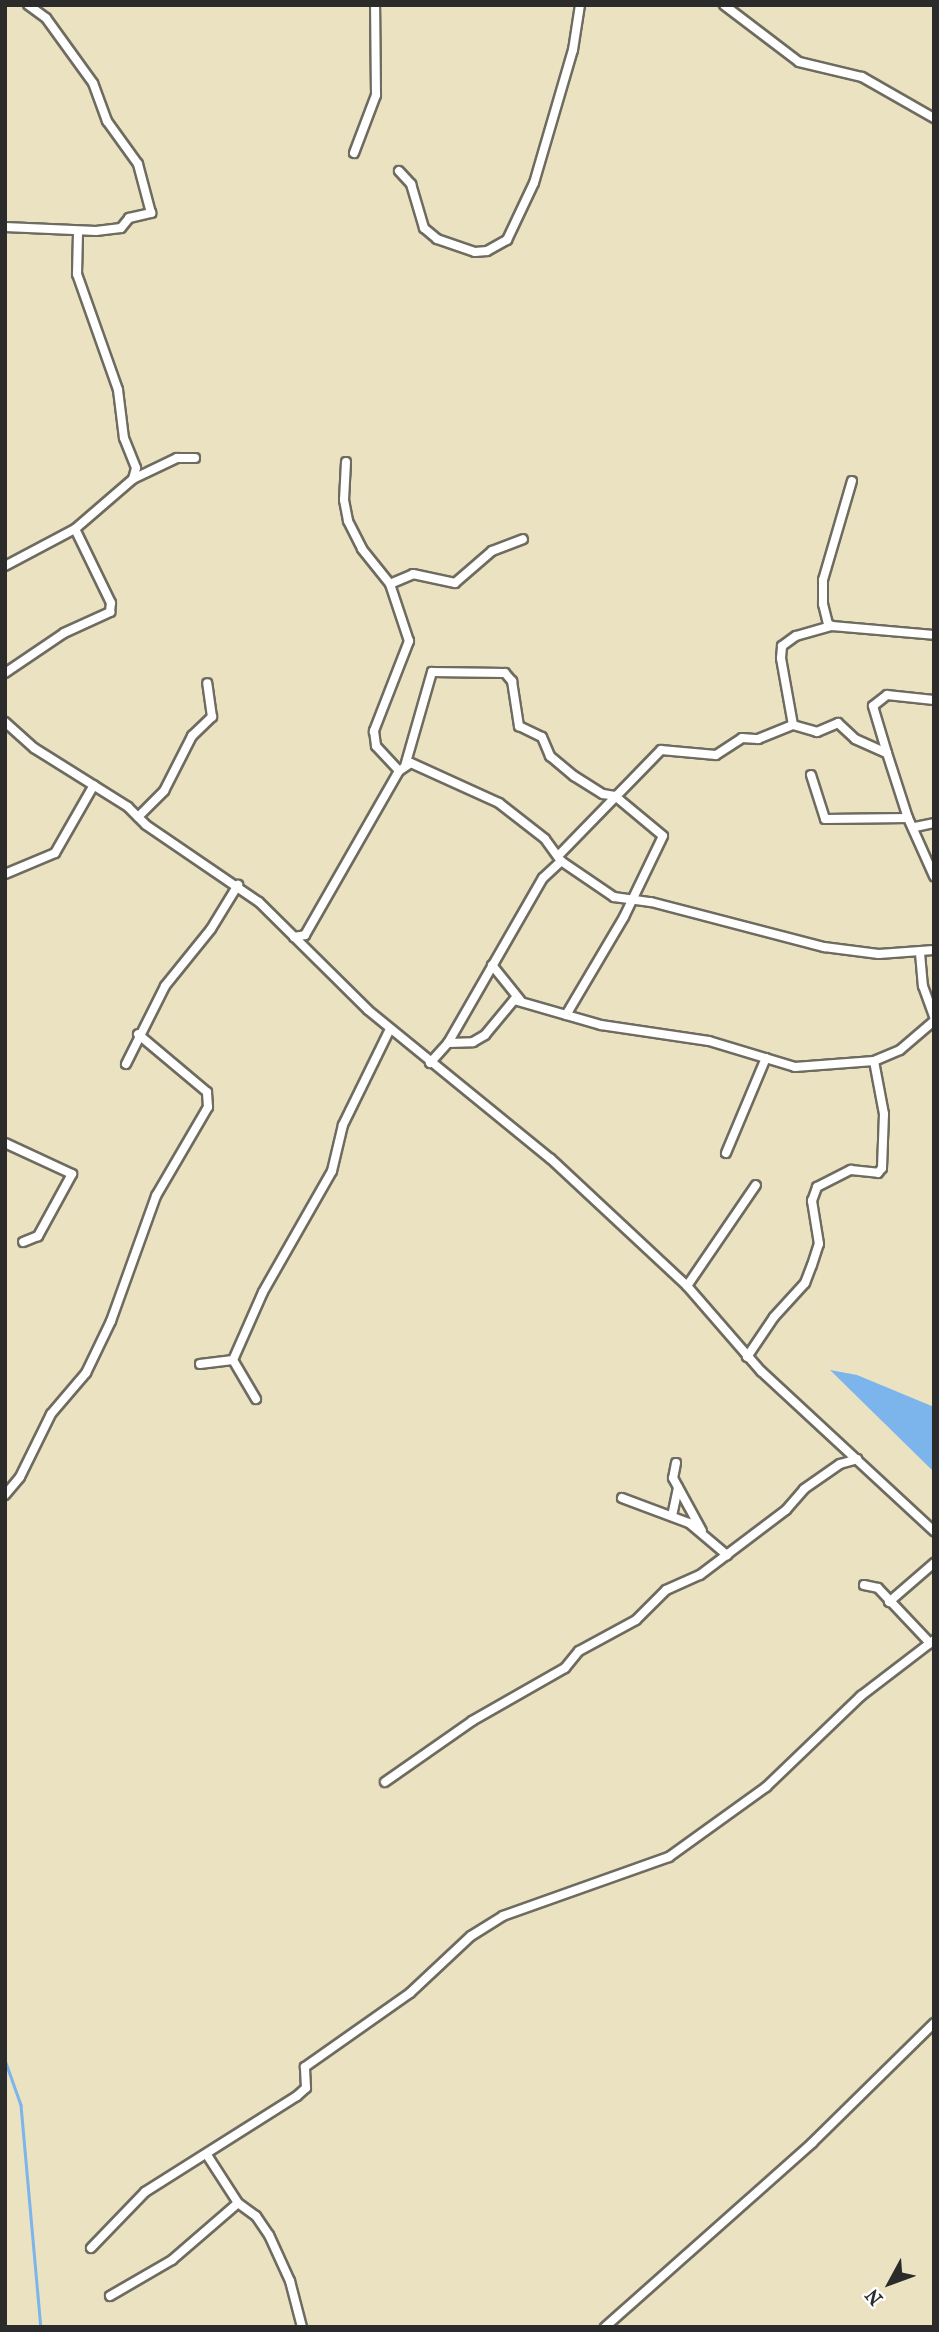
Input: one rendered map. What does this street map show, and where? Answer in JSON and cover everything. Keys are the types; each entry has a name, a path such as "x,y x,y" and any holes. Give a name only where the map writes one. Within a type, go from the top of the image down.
{"street":[{"path":"5,227 78,233 121,228 129,218 151,213 150,197 138,164 101,110 93,83 46,18 28,5"},
{"path":"354,153 376,95 375,5"},
{"path":"399,171 411,184 424,228 437,239 475,252 487,251 507,240 534,183 573,50 580,5"},
{"path":"723,5 799,62 862,77 934,118"},
{"path":"78,233 77,274 118,390 124,439 136,468 133,479"},
{"path":"5,566 75,530 133,479 177,458 195,458"},
{"path":"346,462 344,500 348,521 362,548 390,584 409,648 377,715 373,740 402,768 426,767 499,803 545,839 559,859 614,897 824,947 920,953 934,950"},
{"path":"832,625 828,624 822,604 822,580 852,481"},
{"path":"5,673 65,633 110,612 111,603 75,530"},
{"path":"390,584 413,574 455,583 492,551 523,539"},
{"path":"793,725 782,646 796,636 832,625 934,635"},
{"path":"294,937 305,935 402,768 432,672 505,673 512,681 519,726 542,737 550,756 583,782 615,796 663,836 566,1015"},
{"path":"138,817 164,791 192,736 212,717 207,683"},
{"path":"934,700 887,695 873,706 908,818 915,827 934,876"},
{"path":"5,722 34,748 94,785 238,885 390,1029 551,1159 687,1286 747,1357 934,1531"},
{"path":"430,1063 448,1043 543,878 615,796 661,750 716,755 743,738 758,739 793,725 817,732 843,724 855,739 887,752"},
{"path":"811,775 825,819 834,822 908,818"},
{"path":"5,874 55,853 94,785"},
{"path":"915,827 934,823"},
{"path":"126,1064 138,1034 165,986 211,929 238,885"},
{"path":"448,1043 473,1042 514,1000 520,1000 566,1015 709,1041 795,1067 874,1061 901,1050 934,1019 923,986 920,953"},
{"path":"492,965 520,1000"},
{"path":"233,1360 263,1292 332,1171 343,1125 390,1029"},
{"path":"5,1495 20,1477 51,1415 86,1373 111,1321 156,1196 208,1107 207,1092 138,1034"},
{"path":"726,1153 766,1058"},
{"path":"747,1357 808,1274 819,1244 812,1201 817,1187 851,1170 871,1173 882,1168 884,1114 874,1061"},
{"path":"5,1143 72,1174 38,1236 23,1242"},
{"path":"687,1286 756,1185"},
{"path":"200,1364 233,1360"},
{"path":"233,1360 256,1399"},
{"path":"385,1782 472,1721 565,1668 579,1651 636,1620 666,1590 690,1582 786,1510 804,1489 840,1464 857,1460"},
{"path":"676,1463 673,1478 678,1488 702,1531 727,1555"},
{"path":"672,1516 678,1488"},
{"path":"622,1498 672,1516 702,1531"},
{"path":"889,1602 934,1563"},
{"path":"91,2248 145,2192 207,2155 223,2140 297,2096 306,2088 305,2067 410,1993 471,1936 503,1916 669,1857 766,1787 861,1696 932,1642 889,1602 878,1588 864,1585"},
{"path":"604,2327 812,2143 934,2023"},
{"path":"207,2155 238,2203 256,2217 269,2235 290,2281 302,2327"},
{"path":"110,2295 173,2260 238,2203"}],"water":[{"path":"830,1370 857,1375 934,1407 934,1472"}],"waterway":[{"path":"5,2060 21,2105 41,2327"}]}
